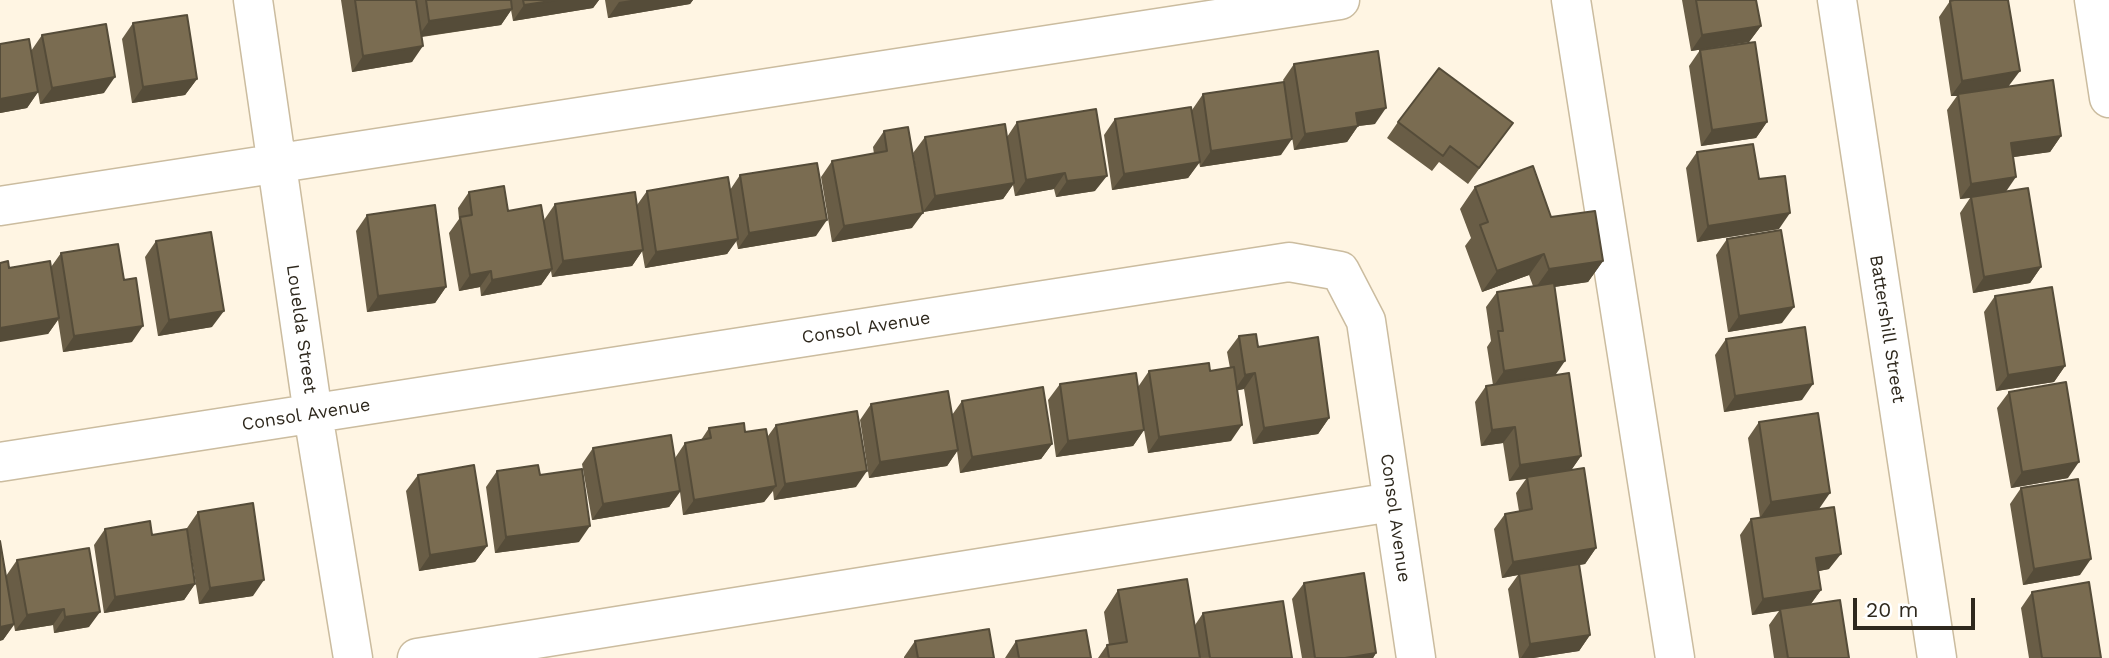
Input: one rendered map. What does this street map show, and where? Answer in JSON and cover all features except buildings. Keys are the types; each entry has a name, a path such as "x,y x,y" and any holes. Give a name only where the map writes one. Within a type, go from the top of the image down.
{"street":[{"name":"Louelda Street","path":"253,0 313,414 353,658"},
{"path":"0,206 1340,0"},
{"path":"1570,0 1675,658"},
{"name":"Battershill Street","path":"1837,0 1937,658"},
{"path":"2094,0 2109,98"},
{"name":"Consol Avenue","path":"0,462 1290,262 1340,271 1366,321 1416,658"},
{"path":"416,658 1392,502"}]}
